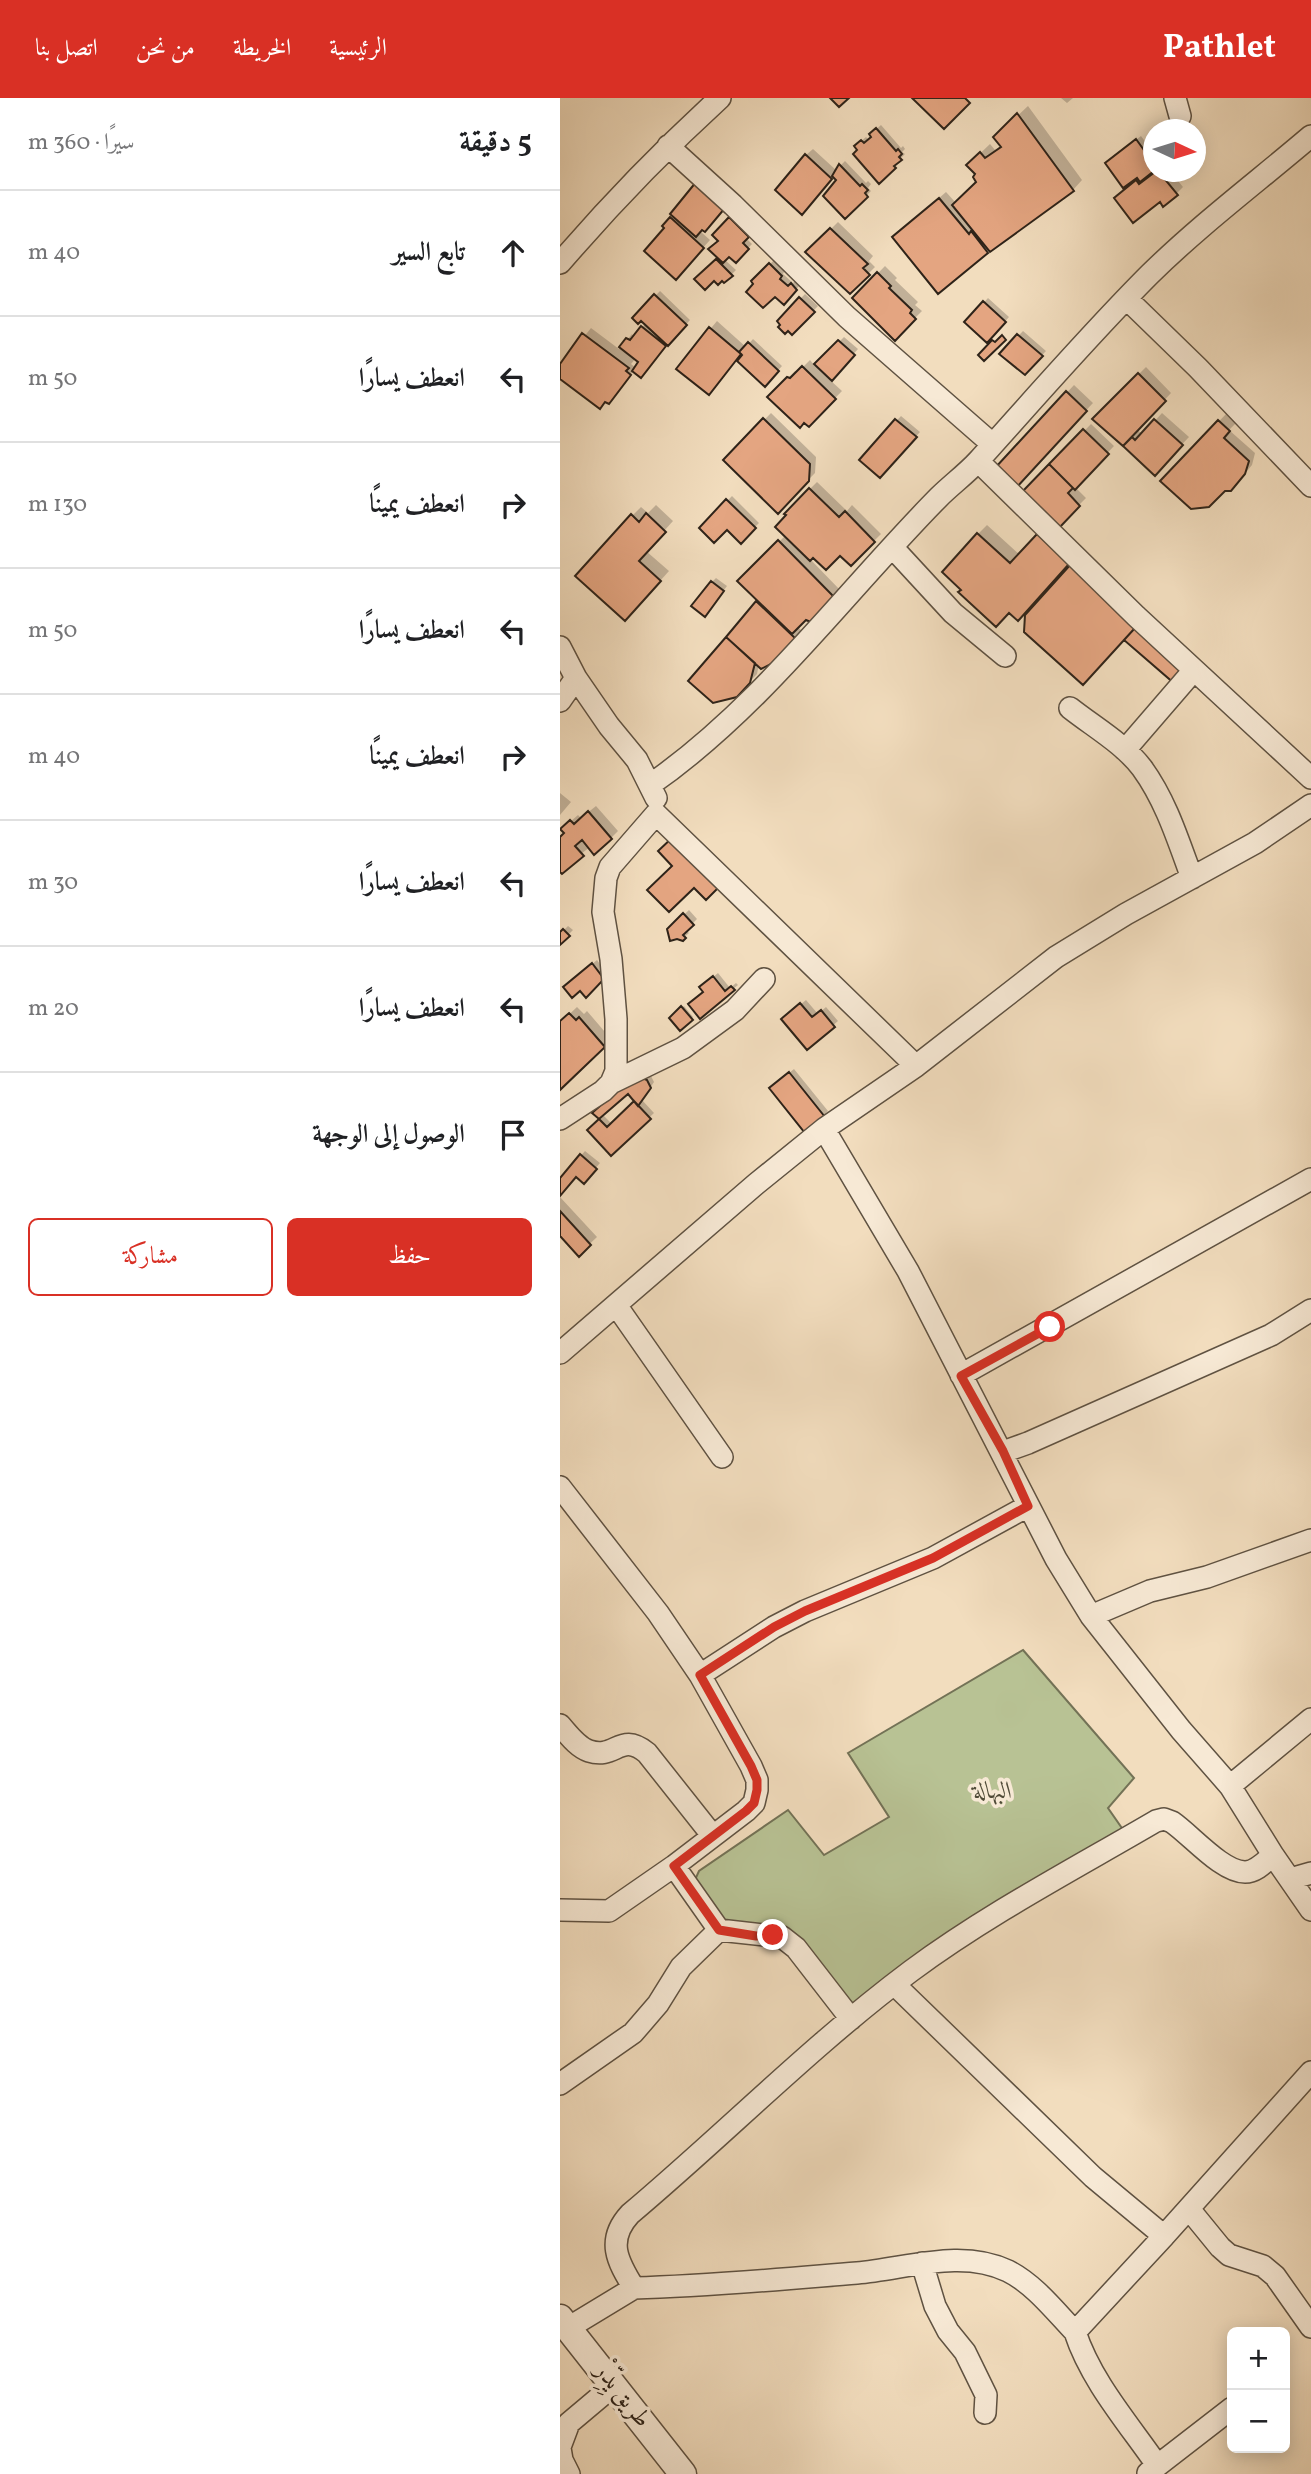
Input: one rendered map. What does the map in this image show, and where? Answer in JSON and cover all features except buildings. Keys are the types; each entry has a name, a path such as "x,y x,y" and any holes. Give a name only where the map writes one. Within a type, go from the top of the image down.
{"street":[{"path":"560,263 606,210 668,146 720,98"},
{"path":"650,785 683,762 737,713 939,498 978,461 991,443 1088,337 1150,274 1234,199 1311,136"},
{"path":"668,146 847,317 991,443"},
{"path":"1127,299 1198,368 1311,486"},
{"path":"978,461 1194,670 1311,778"},
{"path":"893,548 953,612 1005,656"},
{"path":"560,647 576,678 609,726 637,760 656,798 656,814 610,867 606,878 604,922 611,959 616,1019 617,1060 611,1083"},
{"path":"1125,750 1194,670"},
{"path":"560,701 576,678"},
{"path":"1070,708 1125,750 1141,767 1171,819 1192,878"},
{"path":"560,1353 824,1129 916,1066 1056,957 1126,914 1255,843 1311,805"},
{"path":"656,814 916,1066"},
{"path":"560,1119 611,1083 683,1048 735,1010 764,979"},
{"path":"824,1129 908,1271 961,1376 1003,1451 1056,1559 1091,1616 1194,1747 1230,1786 1301,1899 1311,1910"},
{"path":"961,1376 1311,1179"},
{"path":"616,1304 722,1457"},
{"path":"1003,1451 1028,1443 1271,1335 1311,1310"},
{"path":"560,1487 658,1613 700,1675 751,1766 757,1790 754,1803 674,1866 609,1911 560,1910"},
{"path":"700,1675 774,1627 805,1611 933,1558 1028,1506"},
{"path":"1091,1616 1150,1591 1207,1577 1311,1540"},
{"path":"1230,1786 1311,1719"},
{"path":"560,1725 587,1751 600,1752 629,1744 637,1745 647,1753 712,1835"},
{"path":"634,2288 616,2250 617,2231 621,2224 724,2129 851,2020 895,1985 994,1916 1156,1821 1164,1819 1172,1822 1215,1858 1235,1870 1254,1870 1273,1855"},
{"path":"674,1866 719,1930 782,1937 796,1948 851,2020"},
{"path":"1290,1879 1311,1873"},
{"path":"560,2084 613,2049 646,2020 681,1967 719,1930"},
{"path":"895,1985 1083,2168 1164,2236"},
{"path":"1075,2332 1306,2088"},
{"path":"1189,2209 1220,2248 1229,2255 1263,2266 1275,2276 1311,2328"},
{"path":"922,2263 935,2305 948,2330 965,2352 986,2395 985,2413"},
{"path":"564,2323 634,2288 852,2273 922,2263 987,2263 1009,2272 1028,2285 1075,2332 1093,2371 1152,2469 1227,2413"},
{"name":"طريق يِدِّرْ","path":"564,2323 683,2474"},
{"path":"569,2474 560,2448 569,2423 613,2386"}],"green space":[{"name":"البهالة","path":"1023,1650 1134,1778 1108,1808 1126,1834 855,2009 795,1945 734,1933 694,1882 699,1871 788,1810 824,1855 889,1817 848,1753"}],"route":[{"path":"773,1935 756,1936 719,1930 674,1866 746,1811 754,1803 757,1790 757,1780 751,1766 700,1675 774,1627 805,1611 933,1558 1028,1506 1003,1451 961,1376 1050,1327"}]}
